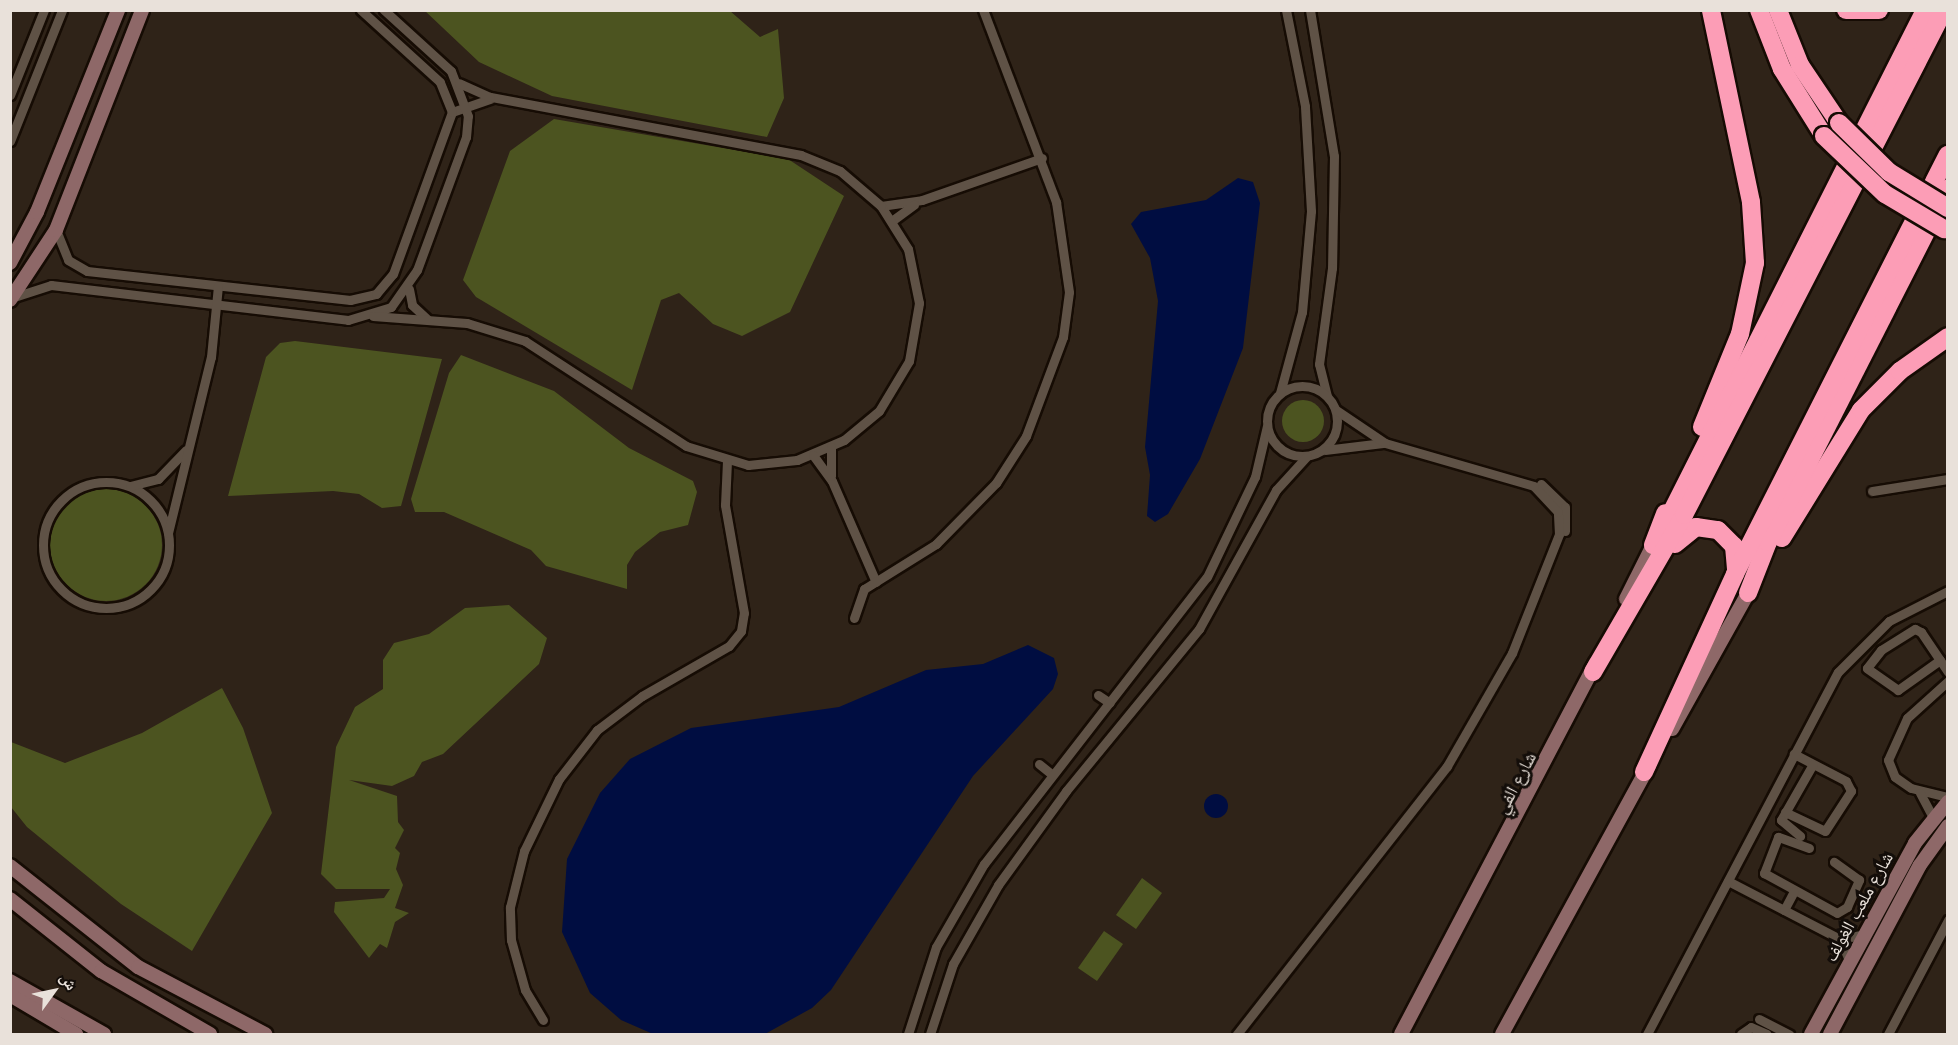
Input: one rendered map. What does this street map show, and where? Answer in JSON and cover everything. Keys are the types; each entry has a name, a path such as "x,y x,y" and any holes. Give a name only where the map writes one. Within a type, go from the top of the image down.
{"highway":[{"path":"1653,545 1736,346 1754,273 1751,202 1711,10"},
{"path":"1759,10 1782,69 1824,136 1869,181 1946,230"},
{"path":"1778,10 1805,73 1839,123 1889,172 1947,208"},
{"path":"1846,10 1879,10"},
{"path":"1593,672 1652,573 1826,219 1925,10"},
{"path":"1653,545 1826,219 1944,10"},
{"path":"1748,593 1947,155"},
{"path":"1644,772 1735,574 1896,271 1947,188"},
{"path":"1748,593 1862,410 1900,370 1947,337"},
{"path":"1652,573 1680,535 1701,526 1718,530 1731,541 1735,574"}],"street":[{"path":"10,95 44,10"},
{"path":"10,141 62,10"},
{"path":"10,263 69,115 118,10"},
{"path":"11,299 56,230 142,10"},
{"path":"56,230 68,260 87,271 350,300 376,294 393,274 452,112 440,82 361,10"},
{"path":"11,299 51,285 348,320 373,316 467,323 525,341 686,446 727,461 765,465 813,455 831,447 885,403 915,342 917,283 893,220 882,206 851,178 801,155 499,98 459,83 384,10"},
{"path":"854,618 856,599 876,582 924,553 985,496 1026,436 1049,386 1069,292 1061,224 1042,158 983,10"},
{"path":"908,1035 921,984 948,924 1050,773 1110,704 1207,577 1255,477 1269,408 1280,393 1302,312 1311,211 1305,105 1286,10"},
{"path":"1237,1035 1447,766 1512,652 1567,518 1560,498 1544,485 1524,483 1385,443 1336,410 1327,396 1319,364 1332,258 1334,156 1310,10"},
{"path":"427,319 412,305 409,289 466,137 467,105 459,83"},
{"path":"452,112 467,105 499,98"},
{"path":"882,206 922,200 1042,158"},
{"path":"893,220 922,200"},
{"path":"191,440 167,474 129,486 86,484 53,510 43,552 62,590 87,605 129,603 161,575 168,533 191,440 217,304 218,286"},
{"path":"373,316 409,289"},
{"path":"1280,393 1299,386 1327,396"},
{"path":"1322,451 1337,428 1336,410"},
{"path":"1267,426 1286,452 1307,456"},
{"path":"930,1035 943,988 969,933 1066,792 1142,702 1208,616 1276,490 1307,456 1322,451 1385,443"},
{"path":"831,447 832,481"},
{"path":"813,455 832,481 876,582"},
{"path":"543,1020 525,990 511,940 510,906 524,851 559,779 597,730 642,696 729,646 741,631 744,613 725,505 727,461"},
{"path":"1872,491 1947,479"},
{"path":"129,486 158,510 168,533"},
{"name":"شارع الفي","path":"1401,1035 1593,672 1653,545"},
{"path":"1647,1035 1829,687 1860,646 1903,611 1947,591"},
{"path":"1502,1035 1644,772 1748,593"},
{"path":"1940,660 1894,690 1868,671 1872,658 1915,629 1940,660 1947,672"},
{"path":"1860,646 1872,658"},
{"path":"1933,817 1920,793 1891,772 1889,753 1915,708 1947,681"},
{"path":"1098,695 1110,704"},
{"path":"1142,702 1151,709"},
{"path":"1783,816 1825,831 1850,794 1849,783 1794,754"},
{"path":"1039,764 1050,773"},
{"path":"1783,816 1813,764"},
{"path":"1066,792 1076,799"},
{"path":"1920,793 1947,797"},
{"name":"شارع ملعب الغولف","path":"1812,1035 1898,873 1933,817 1947,802"},
{"path":"1783,816 1801,834"},
{"name":"شارع ملعب الغولف","path":"1830,1035 1890,922 1947,826"},
{"path":"1809,848 1781,836 1764,864 1768,878 1832,912 1844,910 1859,879 1834,862"},
{"path":"10,866 138,967 265,1035"},
{"path":"1890,922 1883,912 1898,873"},
{"path":"1728,880 1840,939 1865,934"},
{"path":"1784,910 1794,891"},
{"path":"10,898 101,971 210,1035"},
{"path":"1888,1035 1947,920"},
{"path":"1840,939 1850,962"},
{"path":"10,981 104,1035"},
{"path":"10,995 76,1035"},
{"path":"1759,1020 1789,1035"},
{"path":"1741,1035 1751,1027 1767,1035"}],"green space":[{"path":"424,10 730,11 760,37 778,29 784,98 767,137 552,96 479,62"},
{"path":"554,119 788,159 844,196 790,312 742,336 713,324 679,293 661,300 632,390 476,297 463,280 510,151"},
{"path":"295,341 442,359 401,506 382,508 359,494 333,491 228,496 266,357 280,343"},
{"path":"461,355 554,391 629,448 693,481 697,492 688,525 660,532 635,552 627,565 627,589 546,566 531,550 444,512 415,512 411,499 449,373"},
{"path":"1303,400 1318,406 1324,421 1318,436 1303,442 1288,436 1282,421 1288,406"},
{"path":"106,489 127,493 146,505 158,524 162,545 158,566 146,585 127,597 106,601 85,597 66,585 54,566 50,545 54,524 66,505 85,493"},
{"path":"509,605 547,638 539,664 443,754 422,762 414,776 392,786 349,780 397,796 398,822 404,830 395,848 400,853 396,869 403,885 395,908 409,913 395,922 387,948 380,944 369,958 334,912 335,902 384,898 390,889 336,889 321,874 336,747 355,707 383,689 383,660 394,643 429,634 465,608"},
{"path":"222,688 243,728 272,813 192,951 121,904 27,827 11,807 11,742 65,763 142,733"},
{"path":"1142,878 1162,893 1136,929 1116,915"},
{"path":"1104,931 1123,944 1097,981 1078,968"}],"shaded area":[{"path":"1238,178 1253,182 1260,203 1243,348 1200,459 1168,514 1155,522 1147,516 1150,475 1145,447 1158,301 1150,258 1131,224 1141,212 1206,200"},
{"path":"1028,645 1054,658 1058,674 1053,689 973,776 831,990 812,1008 765,1034 653,1034 621,1020 590,993 562,932 567,859 600,793 630,759 691,728 839,707 926,670 983,664"},
{"path":"1216,794 1221,795 1227,801 1227,811 1221,817 1216,818 1211,817 1205,811 1204,806 1205,801 1211,795"}]}
